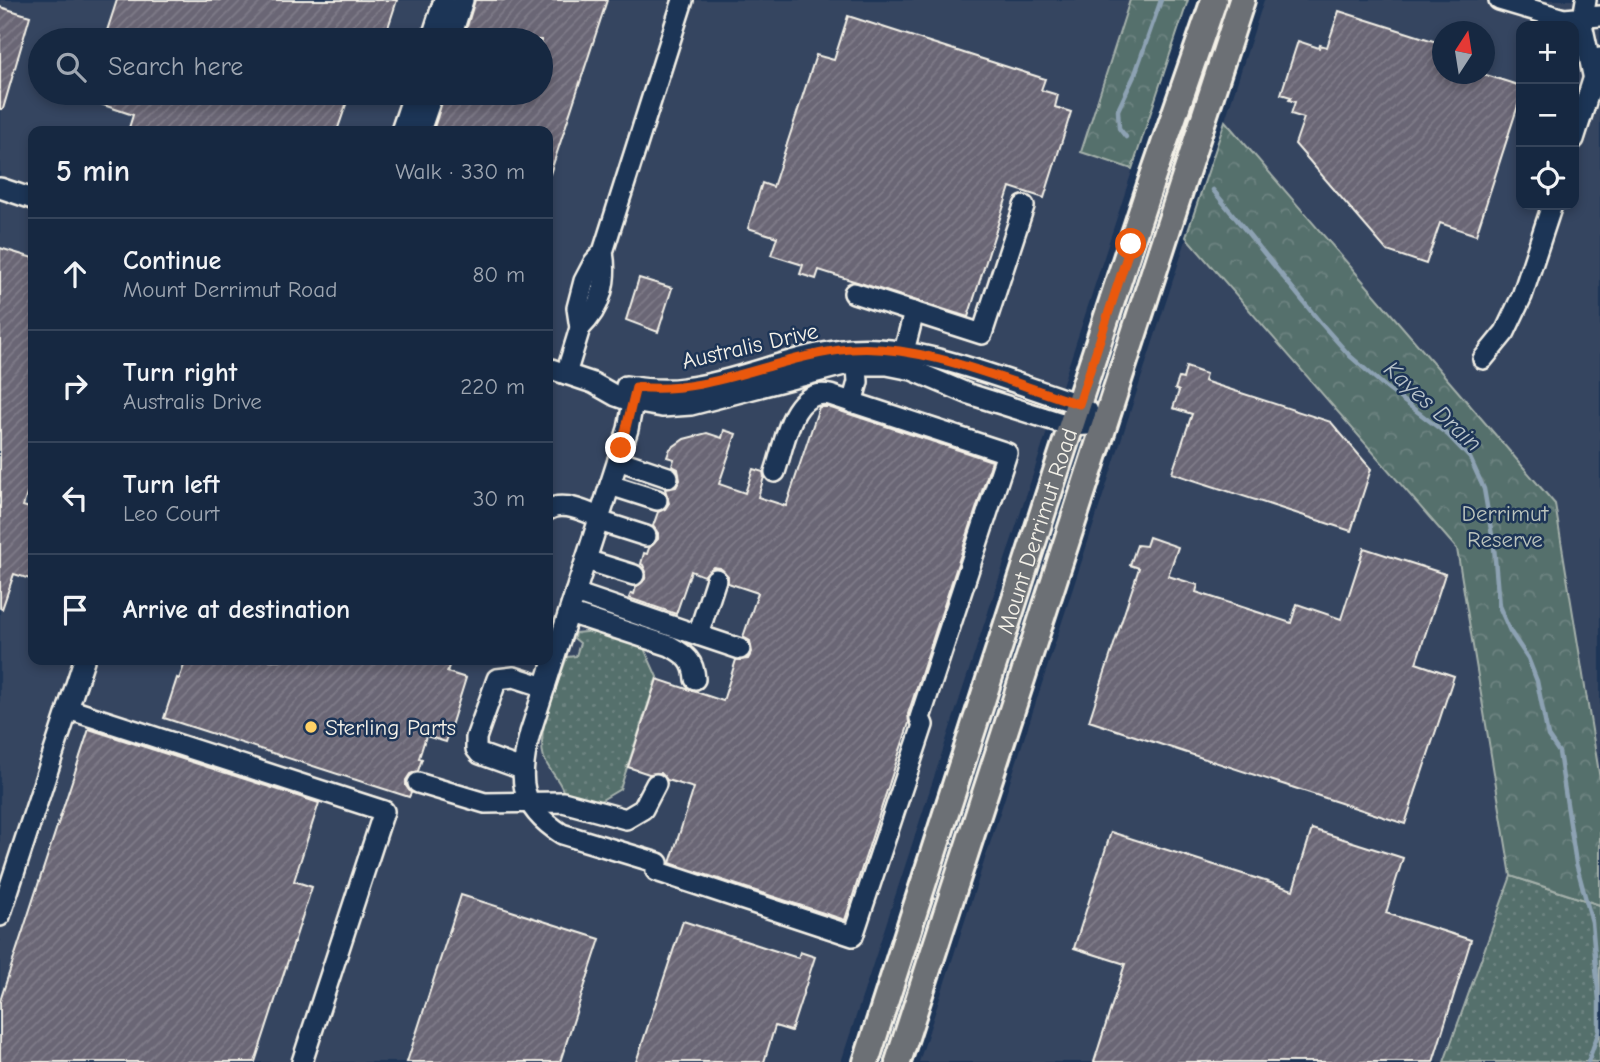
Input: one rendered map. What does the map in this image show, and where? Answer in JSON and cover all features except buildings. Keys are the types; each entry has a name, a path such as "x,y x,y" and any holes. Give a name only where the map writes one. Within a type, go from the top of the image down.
{"main road":[{"name":"Mount Derrimut Road","path":"866,1062 1153,176 1214,0"},
{"name":"Mount Derrimut Road","path":"898,1062 1242,0"}],"street":[{"path":"435,28 444,0"},
{"path":"454,28 463,0"},
{"path":"557,371 580,328 577,308 584,281 603,252 683,0"},
{"path":"1499,0 1564,19 1593,11 1593,79"},
{"path":"1579,123 1600,58"},
{"path":"403,126 410,105"},
{"path":"422,126 429,105"},
{"path":"0,188 28,197"},
{"path":"854,293 982,334 1024,206"},
{"path":"1483,359 1505,332 1522,296 1550,210"},
{"path":"901,360 914,312"},
{"path":"852,402 858,382 857,357"},
{"name":"Australis Drive","path":"557,371 635,395 686,388 782,362 857,357 901,360 969,394 1075,415"},
{"path":"548,665 522,769 522,781 528,802 548,825 562,834 658,863 656,871 853,936 923,725 920,718 1007,453 823,394 806,398 796,410 775,472"},
{"path":"554,634 569,613 618,460 635,395"},
{"path":"1075,415 1105,424"},
{"path":"618,460 668,477"},
{"path":"610,485 657,500"},
{"path":"553,507 564,506 646,536"},
{"path":"586,560 634,575"},
{"path":"698,635 716,579"},
{"path":"575,593 740,649"},
{"path":"569,613 670,646 692,662 695,679"},
{"path":"0,916 82,665"},
{"path":"522,769 480,754 476,749 476,738 497,678 514,677 544,687"},
{"path":"68,709 384,811 302,1062"},
{"path":"418,783 485,803 563,802 626,819 643,809 656,784"}],"shaded area":[{"path":"0,0 1188,0 841,1062 0,1062"},
{"path":"1264,0 1600,0 1600,1062 919,1062"}],"green space":[{"path":"1130,0 1188,0 1132,169 1081,152"},
{"name":"Derrimut Reserve","path":"1225,121 1555,504 1600,779 1600,905 1511,876 1457,549 1186,237"},
{"path":"596,631 643,646 657,677 620,789 595,804 574,798 563,791 544,758 542,746 545,721 553,694 567,657 576,656 580,643 574,638 575,633"},
{"path":"1511,876 1600,905 1600,1062 1444,1062"}],"waterway":[{"name":"Kayes Drain","path":"1126,137 1119,128 1118,110 1135,74 1161,0"},
{"name":"Kayes Drain","path":"1213,190 1350,356 1448,435 1470,458 1484,489 1494,547 1499,606 1510,631 1528,658 1537,681 1548,736 1559,752 1576,863 1592,922 1599,1031 1588,1062"}],"place":[{"name":"Sterling Parts","path":"311,727"}],"route":[{"path":"621,448 628,429 636,387 660,390 686,388 782,362 851,349 878,349 925,356 1079,404 1131,244"}]}
